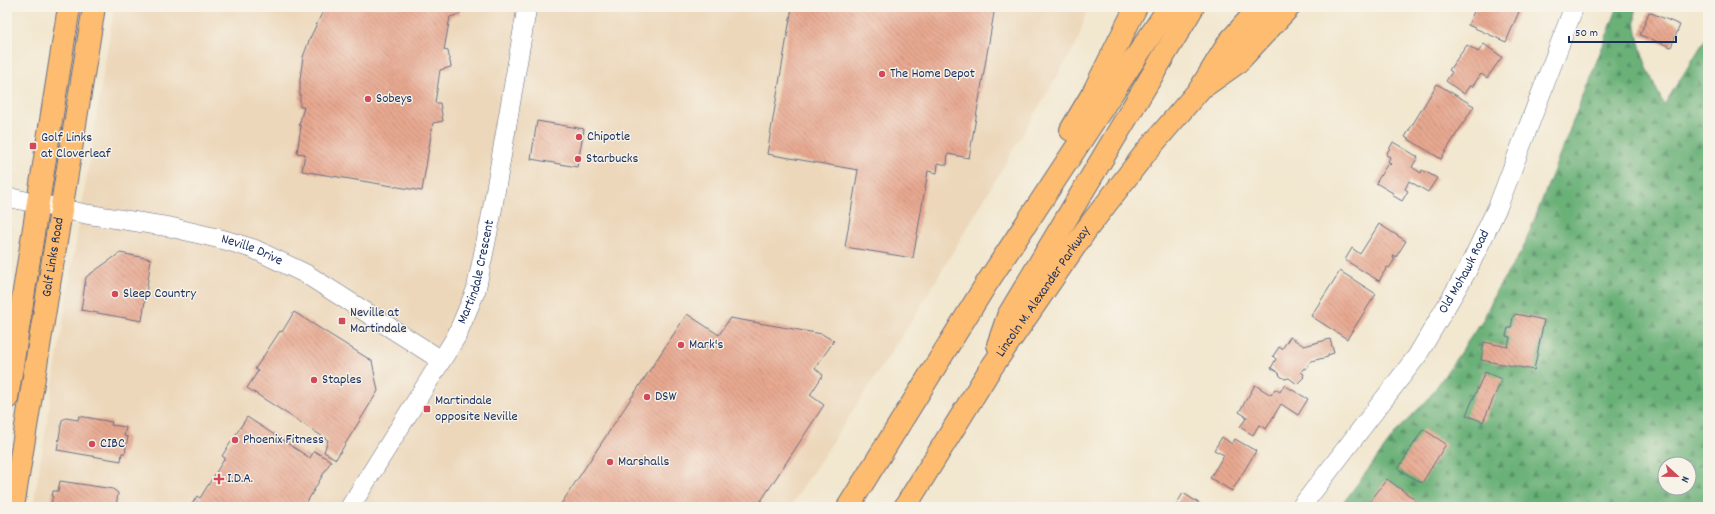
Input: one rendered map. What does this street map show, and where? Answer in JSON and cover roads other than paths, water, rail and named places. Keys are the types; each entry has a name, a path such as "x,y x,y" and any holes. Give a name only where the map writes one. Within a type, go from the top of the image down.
{"main road":[{"name":"Golf Links Road","path":"7,398 69,7"},
{"name":"Golf Links Road","path":"13,507 94,7"},
{"path":"957,330 1093,93 1136,7"},
{"path":"848,507 957,330 1169,7"},
{"path":"989,371 1008,316 1193,7"},
{"path":"1200,89 1229,42 1260,7"},
{"path":"1200,89 1237,63 1289,7"},
{"name":"Lincoln M. Alexander Parkway","path":"905,507 989,371 1086,230 1146,152 1200,89"}],"street":[{"name":"Martindale Crescent","path":"350,507 456,337 476,290 491,217 527,7"},
{"name":"Old Mohawk Road","path":"1301,507 1417,356 1467,271 1498,206 1574,7"},
{"name":"Neville Drive","path":"7,197 170,227 225,240 254,249 306,274 441,360"}],"place":[{"name":"The Home Depot","path":"882,74"},
{"name":"Sobeys","path":"368,99"},
{"name":"Chipotle","path":"579,137"},
{"name":"Golf Links at Cloverleaf","path":"33,146"},
{"name":"Starbucks","path":"578,159"},
{"name":"Sleep Country","path":"115,294"},
{"name":"Neville at Martindale","path":"342,321"},
{"name":"Mark's","path":"681,345"},
{"name":"Staples","path":"314,380"},
{"name":"DSW","path":"647,397"},
{"name":"Martindale opposite Neville","path":"427,409"},
{"name":"Phoenix Fitness","path":"235,440"},
{"name":"CIBC","path":"92,444"},
{"name":"Marshalls","path":"610,462"},
{"name":"I.D.A.","path":"219,479"}]}
